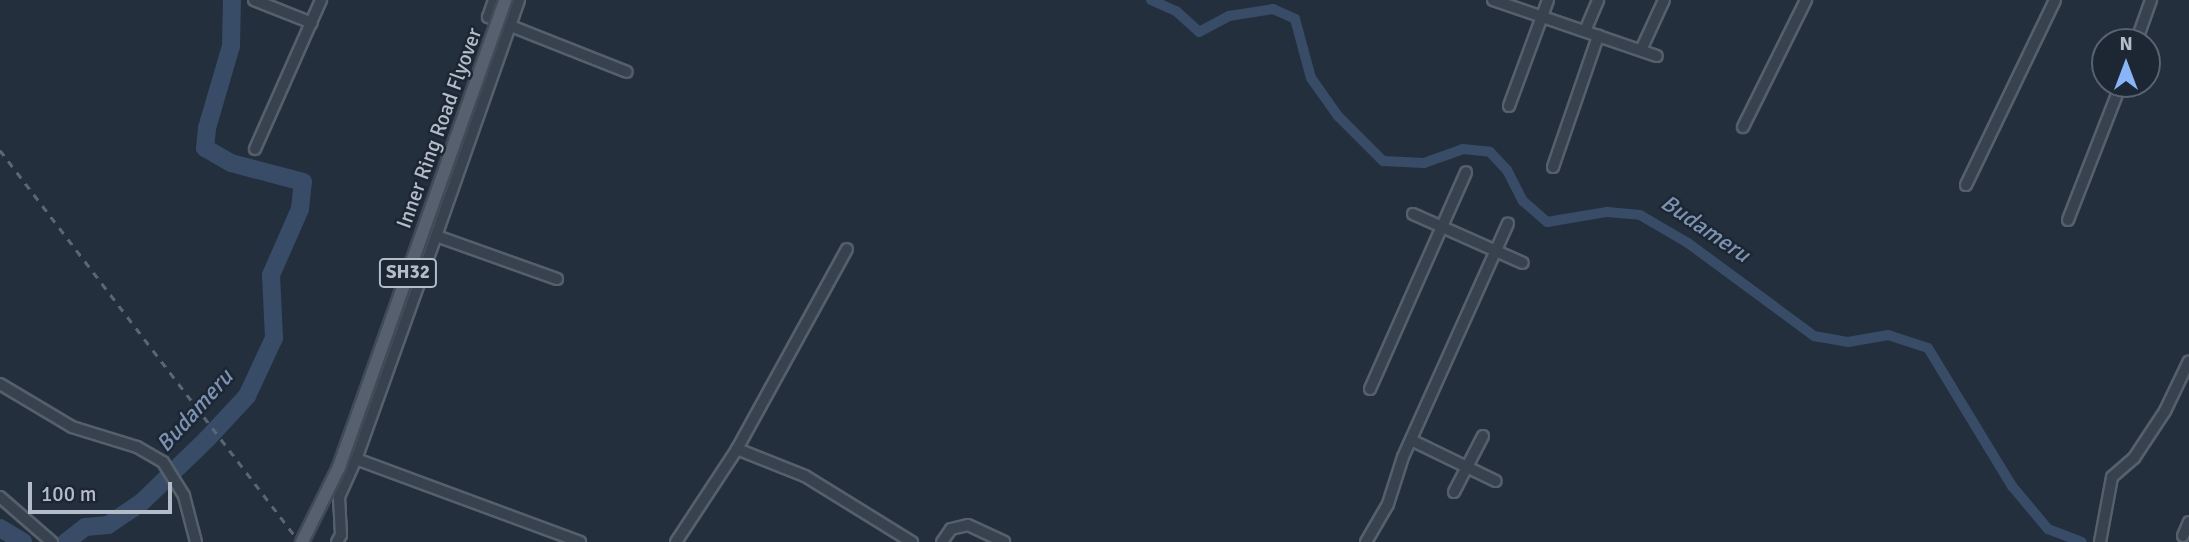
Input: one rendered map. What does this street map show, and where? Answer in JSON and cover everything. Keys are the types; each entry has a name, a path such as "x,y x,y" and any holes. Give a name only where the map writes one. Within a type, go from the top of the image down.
{"main road":[{"name":"Inner Ring Road Flyover","path":"302,542 339,467 505,0"}],"street":[{"path":"254,0 312,23"},
{"path":"255,149 321,0"},
{"path":"494,0 488,17 627,72"},
{"path":"337,542 341,535 339,497 356,458 519,0"},
{"path":"1493,0 1657,56"},
{"path":"1509,106 1548,0"},
{"path":"1586,32 1598,0"},
{"path":"1641,50 1664,0"},
{"path":"1743,127 1806,0"},
{"path":"1966,185 2055,0"},
{"path":"2141,28 2151,0"},
{"path":"1553,167 1598,36"},
{"path":"2068,219 2116,98"},
{"path":"1370,389 1466,172"},
{"path":"1413,214 1523,263"},
{"path":"1366,542 1388,504 1411,440 1508,223"},
{"path":"436,236 557,279"},
{"path":"676,542 737,449 847,249"},
{"path":"2100,542 2112,477 2134,458 2189,361"},
{"path":"0,384 72,427 137,447 163,462 176,478 196,542"},
{"path":"1454,492 1483,436"},
{"path":"1411,440 1496,481"},
{"path":"737,449 805,476 912,542"},
{"path":"356,458 579,542"},
{"path":"0,497 52,542"},
{"path":"2183,536 2189,522"},
{"path":"942,542 951,529 968,525 1004,542"}],"waterway":[{"name":"Budameru","path":"66,542 85,527 108,525 142,502 207,439 247,396 274,338 271,275 300,209 303,182 231,163 205,148 207,128 231,46 232,0"},
{"name":"Budameru","path":"1151,0 1176,11 1199,32 1229,16 1273,9 1295,19 1311,78 1338,116 1383,161 1424,163 1463,149 1490,152 1507,170 1523,201 1547,222 1607,212 1640,215 1688,243 1814,336 1848,342 1888,335 1928,348 2012,486 2048,529 2082,542"},
{"name":"Budameru","path":"0,528 23,542"}],"railway":[{"path":"0,150 300,542"}]}
